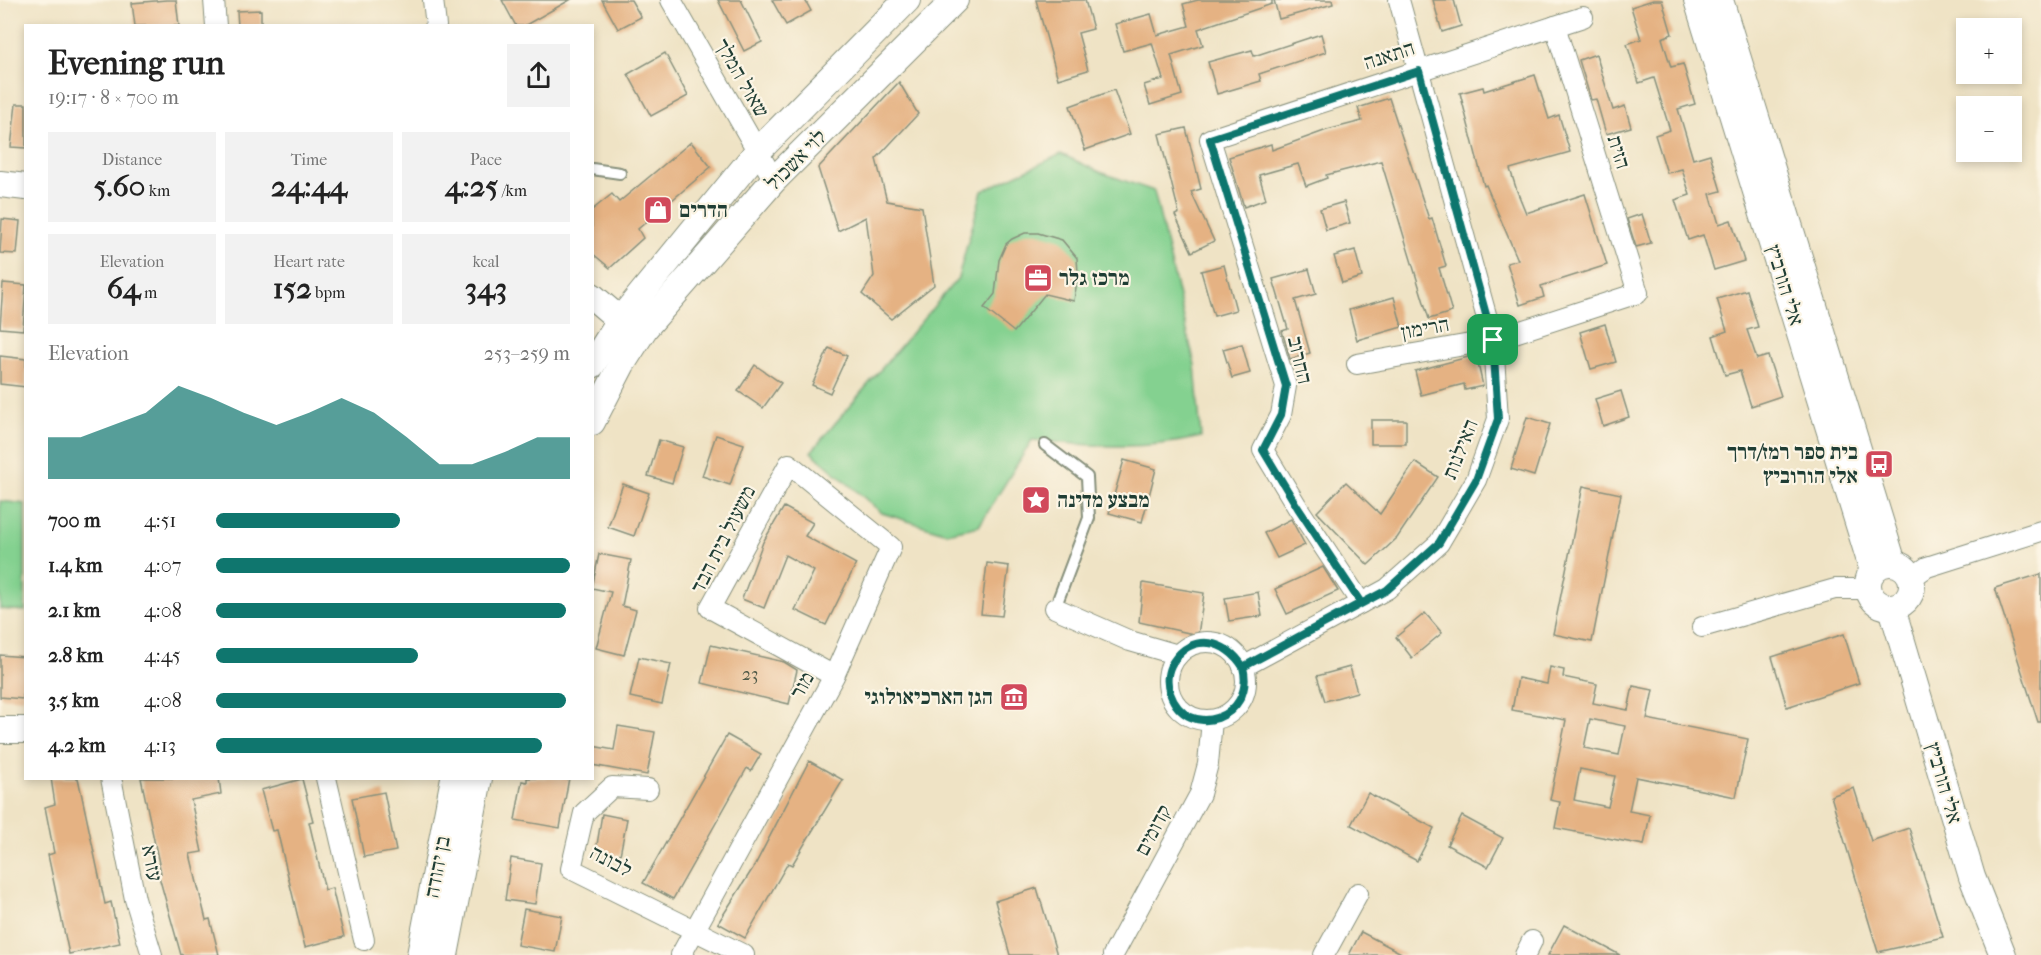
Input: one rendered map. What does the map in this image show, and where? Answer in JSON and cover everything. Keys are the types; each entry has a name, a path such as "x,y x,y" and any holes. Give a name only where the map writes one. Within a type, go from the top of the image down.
{"street":[{"path":"214,0 216,24"},
{"path":"433,0 436,24"},
{"name":"שאול המלך","path":"670,0 774,180"},
{"name":"לוי אשכול","path":"620,320 757,152 907,0"},
{"name":"לוי אשכול","path":"645,328 774,180 955,0"},
{"name":"האילנות","path":"1243,667 1387,590 1439,543 1476,480 1498,419 1493,340 1399,0"},
{"name":"אלי הורביץ","path":"1697,0 1886,575"},
{"name":"אלי הורביץ","path":"1720,0 1886,575"},
{"name":"התאנה","path":"1210,139 1583,17"},
{"name":"הזית","path":"1555,26 1638,293"},
{"name":"החרוב","path":"1210,139 1286,386 1281,415 1263,450 1298,508 1361,603"},
{"path":"0,184 24,187"},
{"name":"הרימון","path":"1357,364 1493,340 1638,293"},
{"path":"594,298 620,320 645,328 622,364 594,418"},
{"path":"594,362 620,320"},
{"name":"מור","path":"681,955 834,676 891,548 789,464"},
{"name":"משעול בית הבד","path":"789,464 710,608 834,676"},
{"path":"1702,627 1886,575 1927,567 2041,531"},
{"path":"1886,575 1908,598 1892,608 1879,605 1886,575"},
{"path":"1055,608 1130,641 1178,655"},
{"name":"אלי הורביץ","path":"1892,608 1972,877 2003,955"},
{"path":"1214,643 1236,655 1243,667 1245,689 1240,702 1225,716 1212,720 1197,719 1185,713 1173,702 1168,680 1171,666 1178,655 1190,646 1214,643"},
{"name":"קדומים","path":"1113,955 1200,794 1208,764 1212,720"},
{"path":"0,730 24,730"},
{"name":"עזרא","path":"111,780 135,899 152,955"},
{"path":"326,780 364,940"},
{"name":"בן יהודה","path":"420,955 454,780"},
{"name":"בן יהודה","path":"445,955 479,780"},
{"name":"לבונה","path":"648,789 612,787 584,813 571,869 744,955"},
{"path":"1324,955 1358,893"}],"lane":[{"path":"594,169 620,173"},
{"path":"1045,445 1087,477 1089,518 1055,608"}],"green space":[{"path":"1061,154 1100,172 1154,191 1195,365 1201,437 1137,446 1032,440 979,526 947,533 882,513 811,452 958,278 982,191"},
{"path":"0,501 24,504 24,611 0,609"}],"building":[{"path":"176,0 179,24 135,24 132,3"},
{"path":"502,0 570,0 528,24 515,24"},
{"path":"602,0 631,0 641,17 618,29"},
{"path":"718,0 741,0 762,42 744,51"},
{"path":"772,0 805,0 811,11 786,25"},
{"path":"1036,0 1085,0 1093,29 1078,33 1088,70 1058,79"},
{"path":"1198,0 1272,0 1272,4 1198,29 1203,45 1171,55 1182,95 1150,105 1144,85 1163,79 1152,43 1123,51 1115,24 1151,14 1157,35 1189,26 1183,4"},
{"path":"1274,0 1332,0 1333,4 1279,19"},
{"path":"1433,0 1454,0 1461,26 1442,32"},
{"path":"1653,0 1662,0 1672,34 1662,38 1671,67 1683,64 1695,104 1678,109 1693,159 1710,154 1721,191 1710,194 1719,224 1731,220 1744,261 1714,270 1703,235 1688,240 1675,200 1690,195 1682,169 1667,173 1655,135 1670,130 1654,78 1639,83 1627,44 1641,39 1631,7"},
{"path":"261,10 261,24 238,24 237,11"},
{"path":"1321,34 1326,52 1259,74 1261,81 1217,94 1208,62 1252,50 1254,56"},
{"path":"665,53 688,96 651,116 628,74"},
{"path":"1596,54 1613,110 1625,106 1631,127 1606,134 1596,99 1591,100 1579,60"},
{"path":"1535,75 1549,119 1559,115 1570,152 1510,169 1517,191 1526,213 1585,194 1607,265 1541,286 1544,297 1520,305 1507,263 1518,260 1486,185 1484,186 1460,93 1483,87 1484,91"},
{"path":"899,82 918,114 876,159 887,201 922,207 934,285 891,319 862,294 874,276 866,217 838,231 818,168"},
{"path":"1114,90 1130,134 1085,150 1070,106"},
{"path":"1389,98 1429,219 1432,218 1446,266 1439,268 1452,312 1429,319 1381,161 1326,175 1327,178 1306,186 1298,164 1259,175 1266,199 1244,207 1229,157 1271,144 1272,150 1327,130 1362,121 1358,108"},
{"path":"16,104 24,104 24,148 11,147"},
{"path":"1186,128 1201,189 1191,192 1214,241 1192,252 1175,215 1179,213 1159,134"},
{"path":"691,142 711,167 638,229 643,238 610,268 594,255 594,208 612,194 619,202"},
{"path":"1344,202 1350,223 1326,230 1320,209"},
{"path":"1642,214 1651,243 1636,247 1627,219"},
{"path":"2,219 20,221 17,254 0,253"},
{"path":"1025,233 1038,233 1062,240 1077,258 1078,273 1074,301 1045,294 1014,332 984,308 995,294 999,260 1006,244"},
{"path":"1355,250 1362,277 1342,283 1334,256"},
{"path":"1224,265 1236,310 1214,316 1201,271"},
{"path":"1309,269 1316,294 1295,300 1310,353 1290,359 1282,331 1288,329 1273,279"},
{"path":"3,283 24,285 23,330 0,328"},
{"path":"1747,290 1758,327 1747,330 1757,359 1768,356 1781,396 1751,406 1740,371 1725,375 1713,336 1727,331 1717,299"},
{"path":"1394,297 1402,327 1357,340 1349,310"},
{"path":"1605,324 1616,362 1591,369 1580,332"},
{"path":"1242,344 1250,373 1232,378 1223,349"},
{"path":"829,348 847,356 830,393 812,385"},
{"path":"1476,355 1483,386 1465,390 1464,384 1421,395 1415,371"},
{"path":"0,356 24,359 24,387 0,384"},
{"path":"755,365 781,383 763,408 738,391"},
{"path":"1621,391 1629,417 1603,426 1595,399"},
{"path":"1527,417 1550,424 1534,476 1511,469"},
{"path":"1371,420 1406,420 1406,444 1371,444"},
{"path":"716,435 744,444 730,485 702,476"},
{"path":"659,440 683,447 672,483 648,476"},
{"path":"1124,460 1156,469 1142,522 1109,513"},
{"path":"1415,462 1438,477 1397,538 1368,565 1317,512 1346,482 1380,514"},
{"path":"623,484 649,493 634,536 608,527"},
{"path":"1583,486 1621,494 1592,642 1553,634"},
{"path":"784,507 813,523 805,536 856,564 826,625 795,610 814,571 785,555 764,608 742,599 763,542"},
{"path":"1291,519 1305,545 1277,558 1264,533"},
{"path":"599,554 631,560 622,606 636,610 624,655 596,648 611,592 594,588"},
{"path":"987,563 1009,566 1002,616 981,614"},
{"path":"1323,567 1338,591 1287,614 1275,589"},
{"path":"2041,574 2041,722 2038,722 1995,588"},
{"path":"1143,583 1204,593 1198,635 1139,622"},
{"path":"1258,592 1262,616 1229,621 1225,598"},
{"path":"1425,613 1442,633 1412,658 1396,637"},
{"path":"1844,634 1859,683 1787,707 1772,657"},
{"path":"711,645 784,662 797,670 789,704 702,683"},
{"path":"0,655 24,657 23,699 0,697"},
{"path":"639,657 671,664 662,704 630,697"},
{"path":"1350,667 1357,692 1325,701 1317,676"},
{"path":"1550,667 1564,670 1563,677 1597,684 1593,703 1628,710 1633,686 1653,690 1647,719 1748,739 1736,797 1636,777 1629,811 1650,815 1644,845 1555,828 1560,802 1550,800 1566,720 1512,710 1518,678 1547,684","holes":["1590,719 1625,726 1619,755 1584,748","1580,769 1615,776 1608,807 1574,800"]},
{"path":"618,726 655,732 647,775 594,765 594,746 614,750"},
{"path":"727,735 761,754 751,771 747,768 673,899 643,883"},
{"path":"809,761 843,780 792,865 788,863 745,938 718,923 755,865"},
{"path":"51,780 78,780 105,904 111,902 120,943 69,954 48,855 54,853 45,807 55,804"},
{"path":"141,780 219,780 221,794 191,800 202,852 190,854 206,920 210,919 219,955 181,955 158,873 161,873"},
{"path":"302,780 313,821 309,822 325,890 332,888 344,937 305,947 277,830 272,831 261,790"},
{"path":"527,780 569,780 560,828 515,820 522,781 527,782"},
{"path":"1854,788 1871,841 1909,828 1943,937 1878,952 1831,796"},
{"path":"384,792 396,851 364,857 352,798"},
{"path":"1368,793 1434,828 1417,861 1351,825"},
{"path":"602,814 627,819 620,855 596,851"},
{"path":"1462,816 1503,838 1488,867 1447,845"},
{"path":"511,858 541,863 535,904 505,900"},
{"path":"1037,888 1057,955 1010,955 995,901"},
{"path":"524,909 562,916 555,952 517,945"},
{"path":"1564,925 1620,955 1548,955"},
{"path":"1361,932 1405,955 1349,955"}],"place":[{"name":"הדרים","path":"658,210"},
{"name":"מרכז גלר","path":"1038,278"},
{"name":"בית ספר רמז/דרך אלי הורוביץ","path":"1879,464"},
{"name":"מבצע מדינה","path":"1036,500"},
{"name":"הגן הארכיאולוגי","path":"1014,697"}],"route":[{"path":"1493,340 1419,71 1210,139 1286,386 1281,415 1263,450 1298,508 1361,603 1243,667 1245,689 1240,702 1225,716 1212,720 1197,719 1185,713 1173,702 1168,680 1174,661 1190,646 1201,642 1214,643 1227,648 1236,655 1243,667 1387,590 1439,543 1476,480 1498,419 1493,340"}]}
